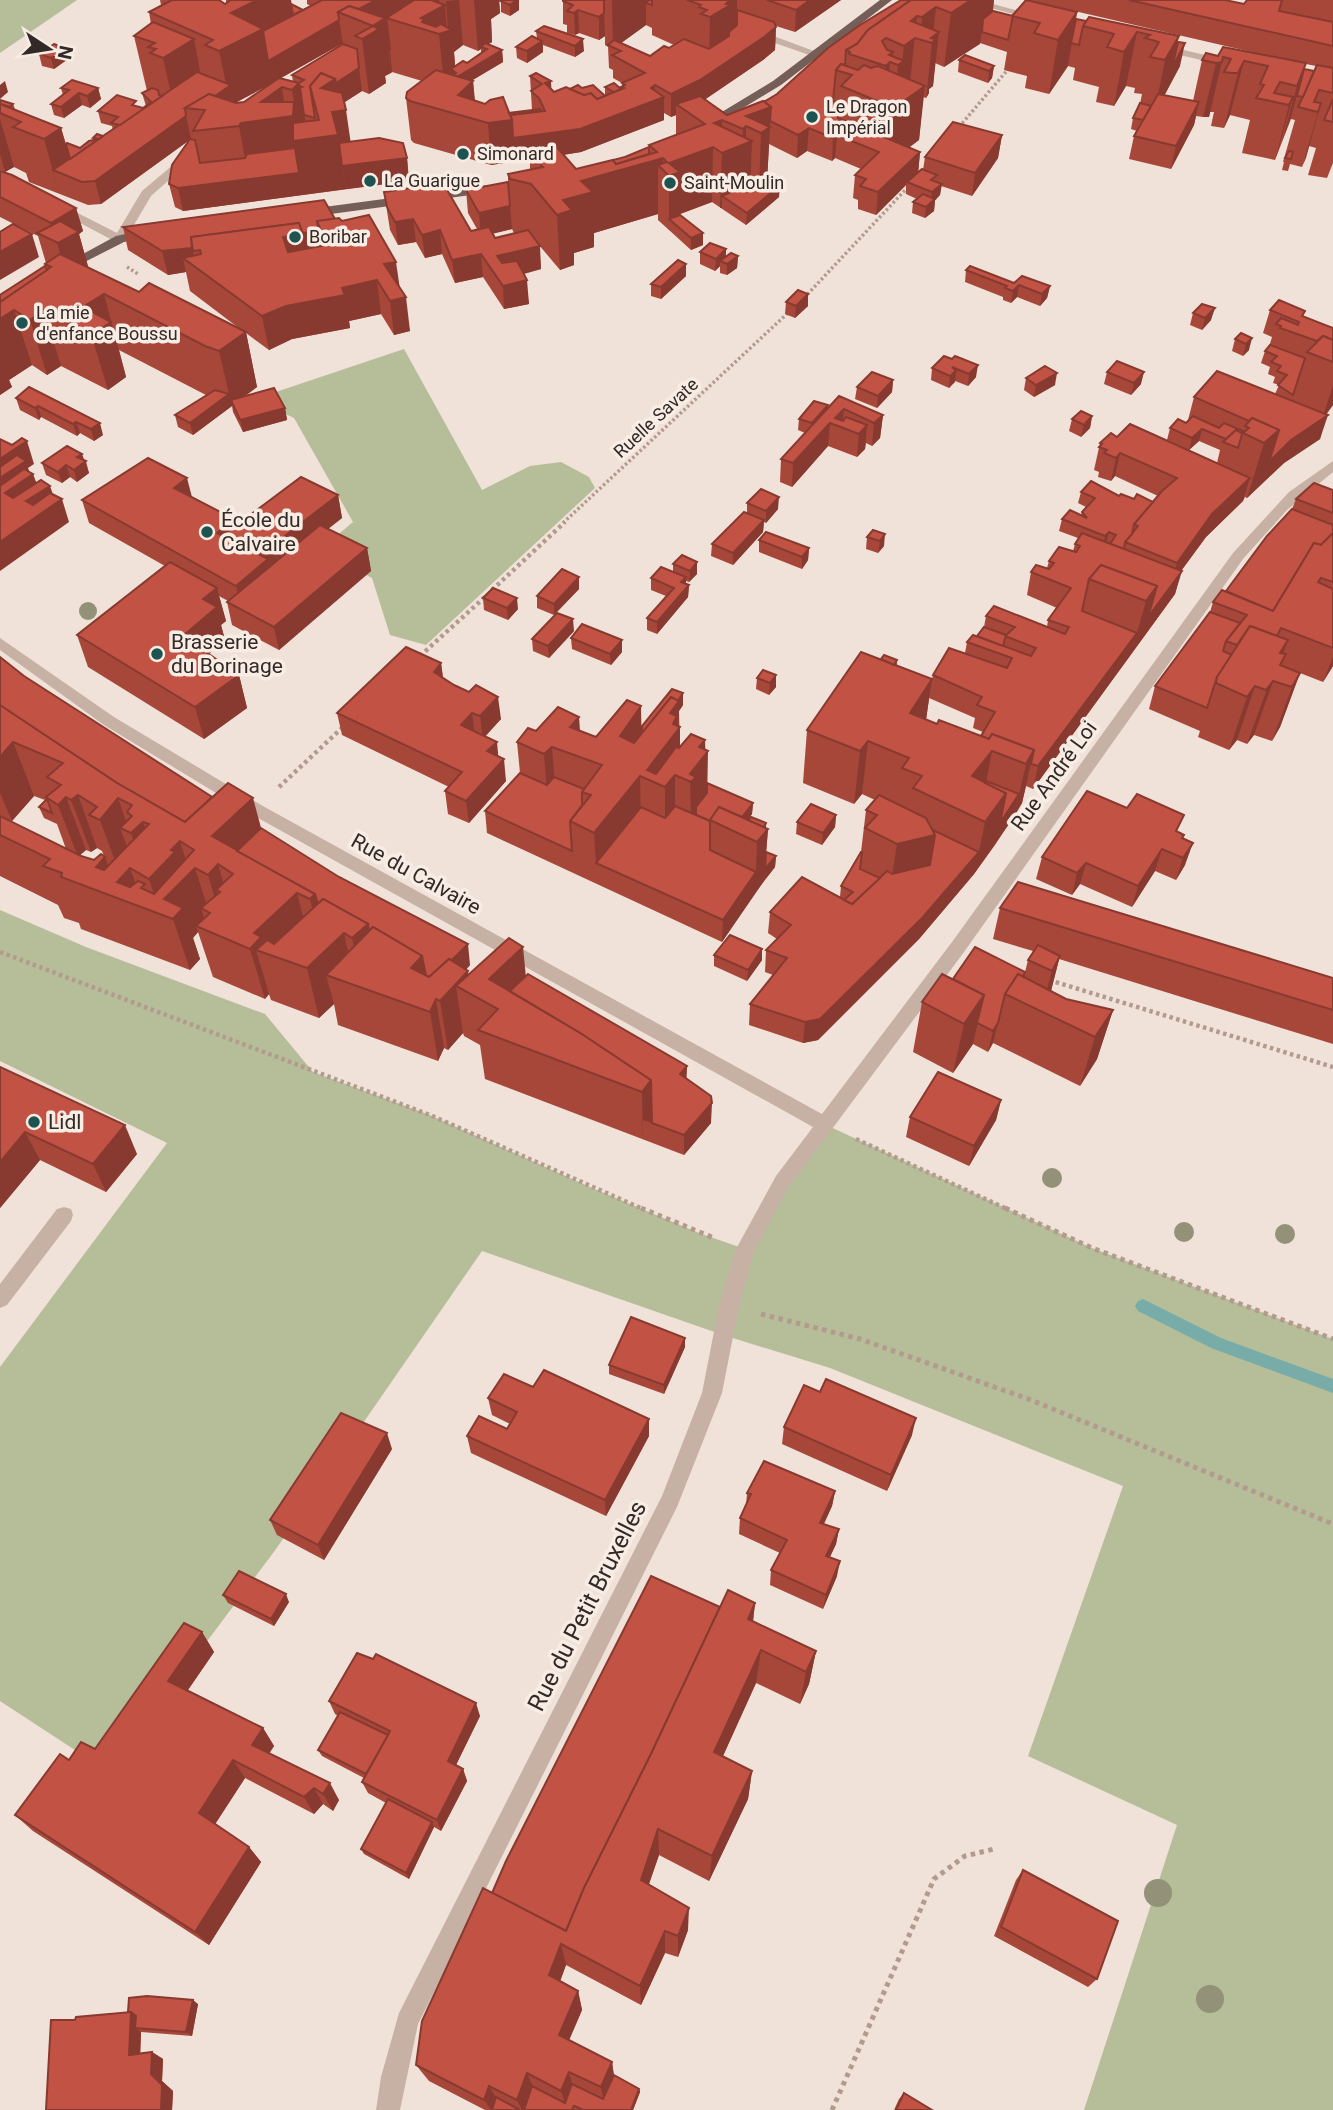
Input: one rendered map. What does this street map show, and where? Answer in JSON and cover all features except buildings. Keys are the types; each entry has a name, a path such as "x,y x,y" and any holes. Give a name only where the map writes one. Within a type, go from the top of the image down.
{"main road":[{"path":"698,130 738,109 887,0"},
{"path":"297,214 499,187"},
{"path":"52,275 120,239 162,231"}],"street":[{"path":"965,0 1048,20"},
{"path":"738,27 816,54"},
{"path":"1154,46 1244,67"},
{"path":"41,201 120,239 146,194 197,151"},
{"name":"Rue André Loi","path":"824,1124 958,947 1238,556 1270,518 1313,479 1333,465"},
{"name":"Rue du Calvaire","path":"0,643 109,721 255,809 824,1124"},
{"name":"Rue du Petit Bruxelles","path":"388,2110 407,2021 670,1500 712,1393 729,1306 745,1249 782,1182 824,1124"},
{"path":"0,1299 64,1215"}],"path":[{"path":"954,133 1048,20"},
{"path":"801,301 911,184"},
{"name":"Ruelle Savate","path":"419,657 791,310"},
{"path":"255,809 348,723"},
{"path":"0,952 430,1115 614,1198 745,1249"},
{"path":"1043,978 1333,1067"},
{"path":"824,1124 1092,1248 1333,1339"},
{"path":"729,1306 860,1339 1031,1400 1333,1524"},
{"path":"832,2110 934,1879 965,1856 994,1849"}],"green space":[{"path":"0,0 77,0 0,53"},
{"path":"404,349 482,490 530,466 561,462 589,477 595,488 426,645 390,635 372,578 326,554 328,543 353,522 294,418 255,399"},
{"path":"0,910 86,947 265,1014 313,1072 430,1115 590,1187 699,1233 745,1249 824,1124 1092,1248 1333,1339 1333,2110 1084,2110 1177,1825 1028,1756 1123,1486 830,1368 723,1335 482,1251 276,1549 158,1707 113,1775 0,1701 0,1367 167,1143 0,1061"}],"waterway":[{"path":"1143,1306 1216,1343 1333,1386"}],"place":[{"name":"Le Dragon Impérial","path":"812,117"},
{"name":"Simonard","path":"463,154"},
{"name":"La Guarigue","path":"370,181"},
{"name":"Saint-Moulin","path":"670,183"},
{"name":"Boribar","path":"295,237"},
{"name":"La mie d'enfance Boussu","path":"22,323"},
{"name":"École du Calvaire","path":"207,532"},
{"name":"Brasserie du Borinage","path":"157,654"},
{"name":"Lidl","path":"34,1122"}]}
